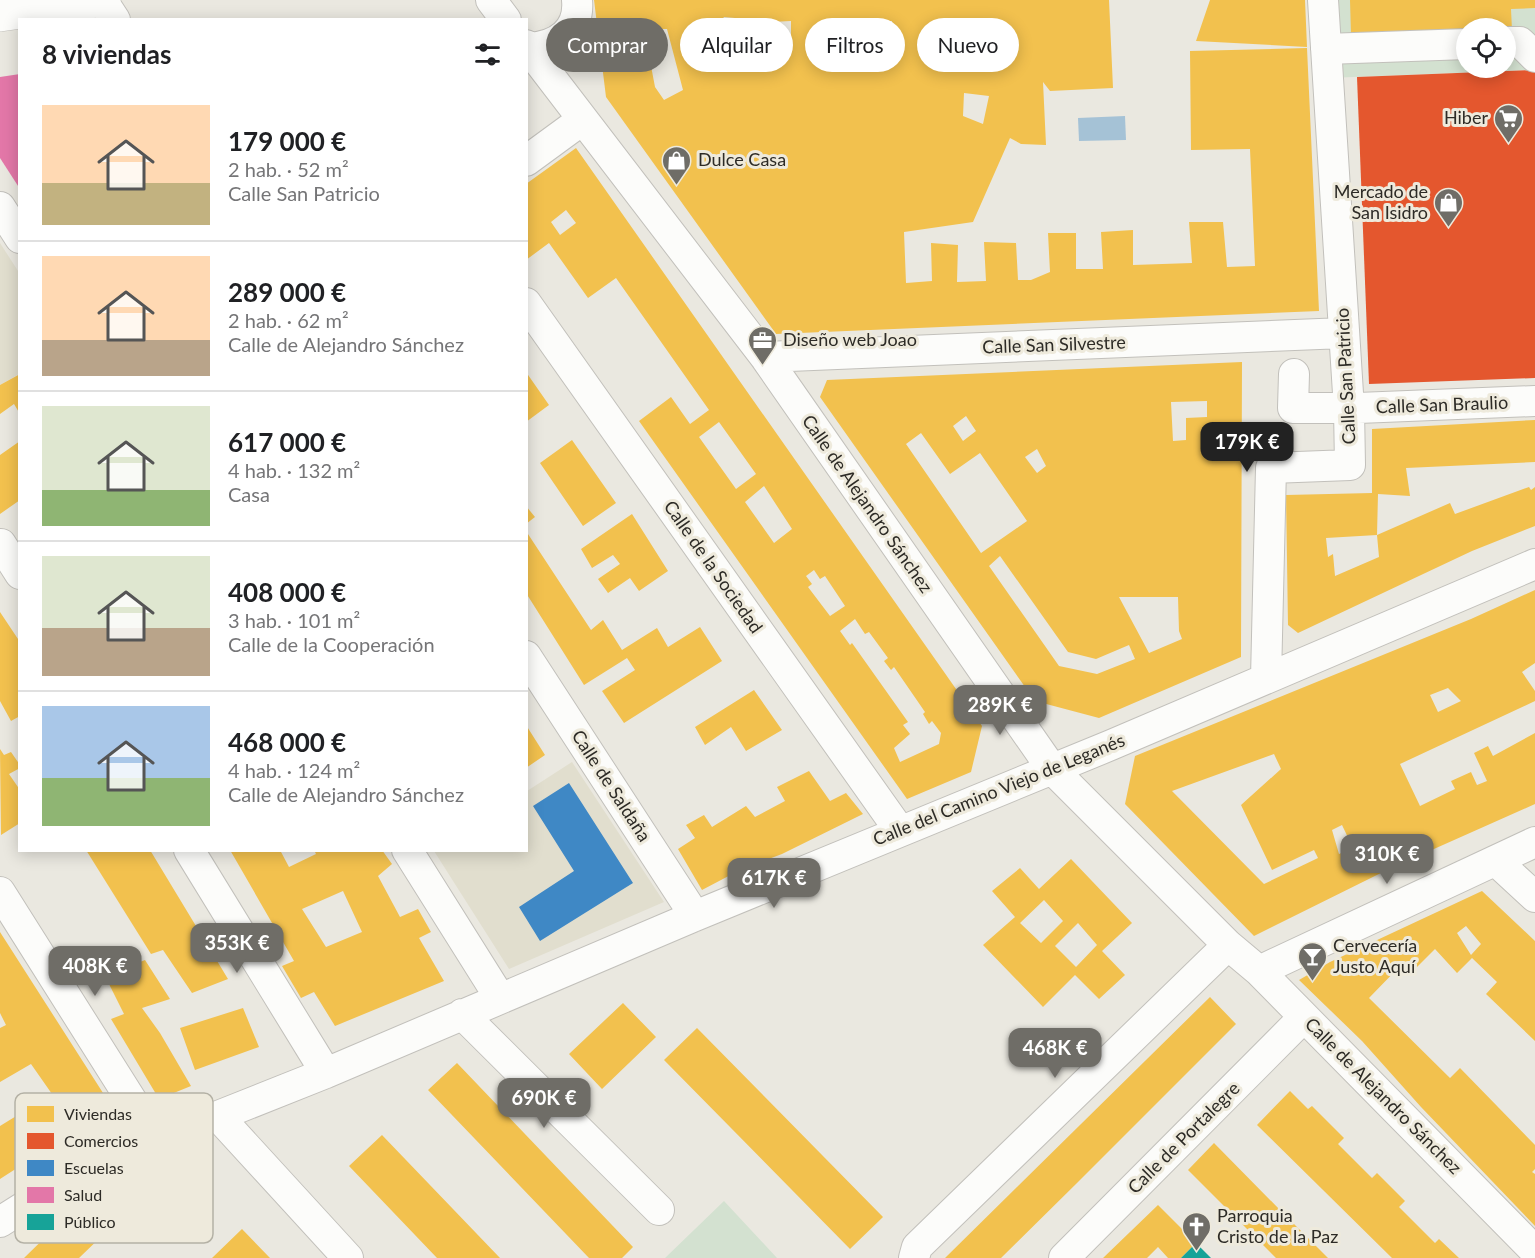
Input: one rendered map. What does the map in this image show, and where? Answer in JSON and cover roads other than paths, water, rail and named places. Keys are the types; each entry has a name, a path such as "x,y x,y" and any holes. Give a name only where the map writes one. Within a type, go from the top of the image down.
{"main road":[{"path":"0,15 103,0"}],"street":[{"path":"103,0 115,18"},
{"path":"491,0 504,18"},
{"path":"528,47 547,47 566,36 578,13 577,0"},
{"name":"Calle San Patricio","path":"1266,678 1272,468 1350,465 1349,409 1323,0"},
{"path":"1516,42 1520,42 1535,57"},
{"path":"1326,49 1456,44"},
{"name":"Calle de Alejandro Sánchez","path":"528,47 765,357 1052,769 1228,945 1258,971 1535,1251"},
{"path":"528,160 582,120"},
{"path":"0,207 18,235"},
{"name":"Calle de la Sociedad","path":"528,306 900,831"},
{"name":"Calle San Silvestre","path":"765,357 1344,333"},
{"name":"Calle San Braulio","path":"1294,374 1293,408 1349,409 1535,401"},
{"path":"7,540 18,569"},
{"name":"Calle del Camino Viejo de Leganés","path":"213,1117 326,1073 1535,564"},
{"name":"Calle de Saldaña","path":"528,659 695,916"},
{"path":"1258,971 1535,842"},
{"path":"190,852 326,1073"},
{"path":"408,852 500,998"},
{"path":"1496,861 1535,897"},
{"path":"0,892 127,1093"},
{"path":"915,1253 1228,945"},
{"path":"462,1014 659,1210"},
{"name":"Calle de Portalegre","path":"1064,1258 1304,1017"},
{"path":"218,1116 348,1258"},
{"name":"Calle del Camino Viejo de Leganés","path":"0,1222 15,1213"}],"water":[{"path":"1125,116 1126,140 1079,141 1078,118"}],"place":[{"name":"Hiber","path":"1509,144"},
{"name":"Dulce Casa","path":"677,186"},
{"name":"Mercado de San Isidro","path":"1449,228"},
{"name":"Diseño web Joao","path":"762,366"},
{"name":"Cervecería Justo Aquí","path":"1312,982"},
{"name":"Parroquia Cristo de la Paz","path":"1196,1252"}]}
